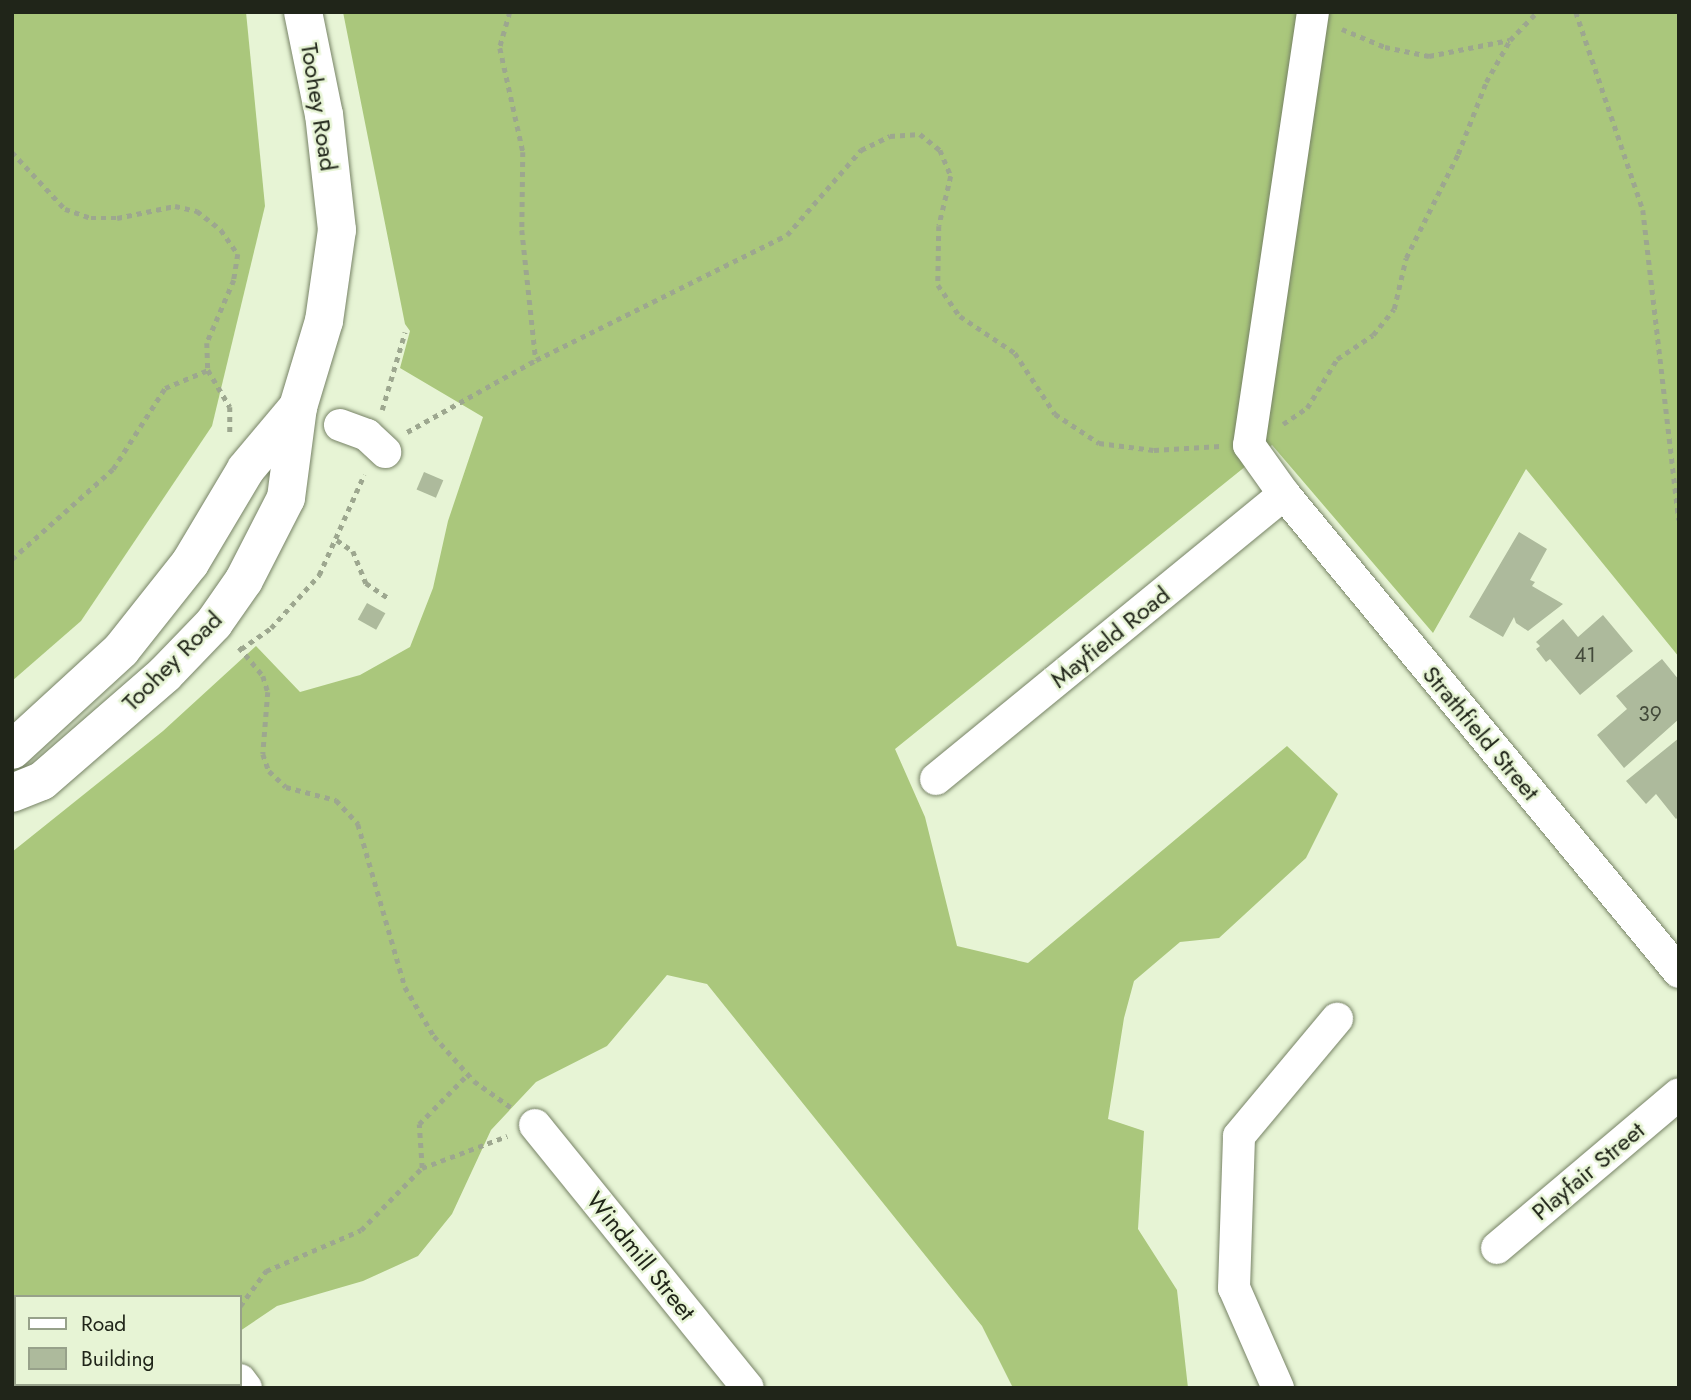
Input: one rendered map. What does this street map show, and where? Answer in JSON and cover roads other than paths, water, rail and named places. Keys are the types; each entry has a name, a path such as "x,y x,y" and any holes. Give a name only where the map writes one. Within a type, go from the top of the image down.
{"main road":[{"name":"Toohey Road","path":"12,793 42,781 165,674 214,623 244,580 286,498 298,407 324,321 337,230 324,115 303,12"},
{"name":"Toohey Road","path":"12,750 121,650 190,563 246,469 298,407"}],"street":[{"name":"Strathfield Street","path":"1312,15 1249,445 1277,485 1679,972"},
{"path":"340,425 382,438"},
{"name":"Mayfield Road","path":"936,779 1277,485"},
{"path":"1278,1388 1234,1288 1239,1136 1337,1019"},
{"name":"Playfair Street","path":"1497,1248 1679,1094"},
{"name":"Windmill Street","path":"535,1125 748,1388"}]}
